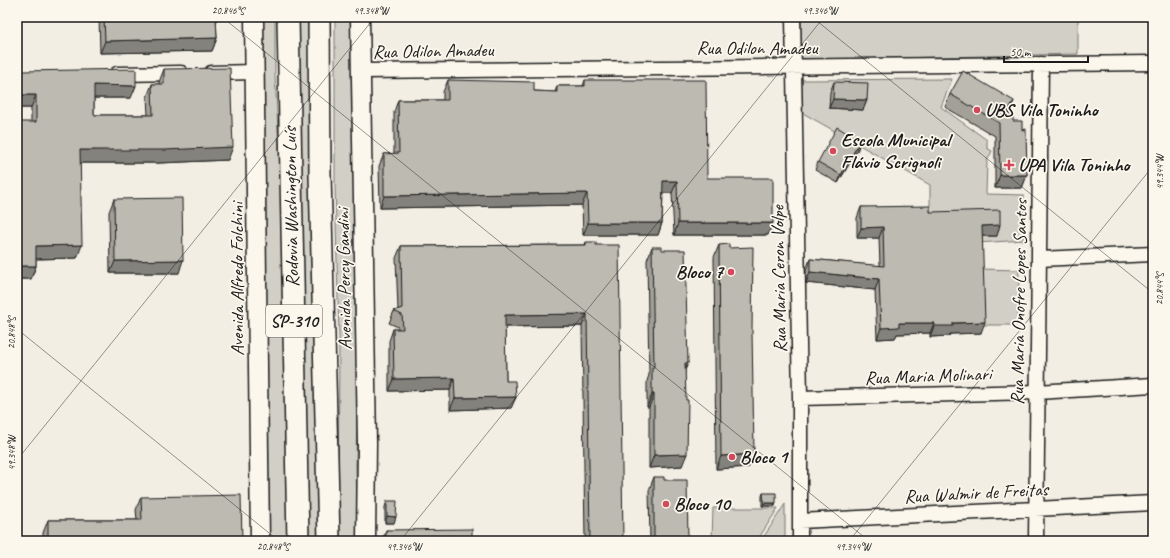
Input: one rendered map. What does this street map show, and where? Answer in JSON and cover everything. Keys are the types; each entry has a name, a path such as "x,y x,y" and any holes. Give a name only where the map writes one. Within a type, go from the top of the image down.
{"highway":[{"name":"Rodovia Washington Luís","path":"288,17 298,541"},
{"name":"Rodovia Washington Luís","path":"319,17 320,174 329,541"}],"main road":[{"name":"Avenida Alfredo Folchini","path":"254,17 260,541"},
{"name":"Avenida Percy Gandini","path":"360,17 367,443 366,541"}],"street":[{"name":"Rua Maria Ceron Volpe","path":"793,17 800,398 800,541"},
{"name":"Rua Odilon Amadeu","path":"361,71 1153,63"},
{"name":"Rua Maria Onofre Lopes Santos","path":"1036,541 1041,64"},
{"path":"102,74 254,72"},
{"path":"1039,259 1153,254"},
{"name":"Rua Maria Molinari","path":"800,398 1037,392 1153,385"},
{"name":"Rua Walmir de Freitas","path":"800,522 1153,502"}],"shaded area":[{"path":"260,17 275,17 275,75 282,205 289,541 267,541"},
{"path":"298,17 313,17 322,541 305,541"},
{"path":"335,17 353,17 355,318 358,340 356,467 358,541 338,541 339,337 335,185"},
{"path":"801,17 1078,17 1078,54 801,60"},
{"path":"952,79 941,107 987,140 987,148 992,151 987,161 986,194 1024,195 1024,240 930,246 930,185 801,112 802,80"},
{"path":"980,269 1019,270 1018,325 980,325"},
{"path":"785,504 785,541 761,541"},
{"path":"713,508 778,508 757,541 712,541"}],"building":[{"path":"104,17 216,17 217,38 105,41"},
{"path":"17,68 22,71 136,69 136,86 94,85 94,115 153,115 152,84 164,84 164,69 230,68 233,147 164,150 80,150 82,245 36,246 36,266 17,266 17,122 36,122 36,95 17,95"},
{"path":"963,71 1014,101 1006,114 1013,114 1013,121 1022,121 1022,130 1026,129 1027,175 1000,175 999,123 950,94"},
{"path":"448,80 534,82 534,91 557,92 557,86 585,86 585,80 706,80 707,178 773,178 773,223 678,223 677,181 663,181 662,223 588,223 587,193 384,196 384,154 399,153 398,100 448,100"},
{"path":"834,82 868,83 867,100 833,99"},
{"path":"837,127 860,141 841,175 818,162"},
{"path":"182,198 183,260 115,261 114,199"},
{"path":"930,206 930,212 1000,210 1000,225 982,226 985,322 953,323 953,326 934,326 934,323 899,323 899,327 881,328 879,279 810,272 810,259 884,266 883,227 861,228 861,207"},
{"path":"586,242 596,242 596,245 619,245 623,541 590,541 587,314 505,315 506,381 515,381 516,397 455,398 454,378 394,379 393,329 403,329 402,315 394,311 402,308 401,246 586,245"},
{"path":"729,244 729,248 753,247 752,331 754,454 721,456 719,245"},
{"path":"652,247 662,247 662,250 685,250 688,363 685,363 686,400 688,400 687,454 654,455 654,394 652,394 652,368 654,368"},
{"path":"654,477 664,477 664,480 687,480 688,541 654,541"},
{"path":"763,493 776,493 776,503 764,503"},
{"path":"241,495 242,541 48,541 48,520 142,520 141,497"},
{"path":"387,501 397,501 396,517 387,516"},
{"path":"472,529 472,541 386,541 386,530"}],"place":[{"name":"UBS Vila Toninho","path":"977,110"},
{"name":"Escola Municipal Flávio Scrignoli","path":"833,151"},
{"name":"UPA Vila Toninho","path":"1009,165"},
{"name":"Bloco 7","path":"731,272"},
{"name":"Bloco 1","path":"732,457"},
{"name":"Bloco 10","path":"666,504"}]}
